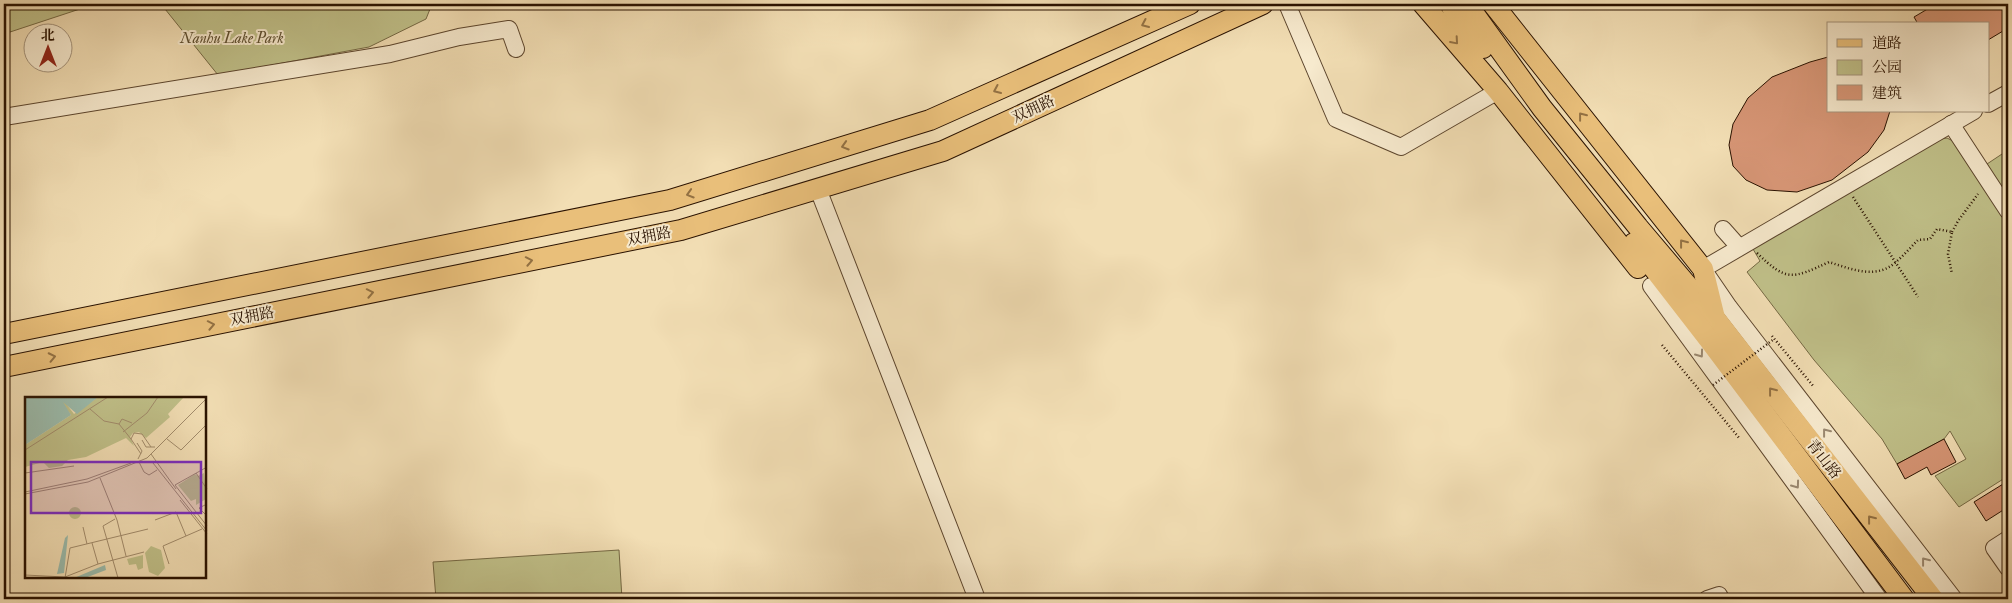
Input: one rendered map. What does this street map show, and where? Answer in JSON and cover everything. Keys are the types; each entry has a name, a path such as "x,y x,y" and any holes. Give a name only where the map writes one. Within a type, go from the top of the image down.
{"main road":[{"name":"双拥路","path":"4,334 670,200 930,120 1190,4"},
{"name":"双拥路","path":"4,367 681,230 943,151 1264,4"},
{"path":"1423,4 1498,91 1651,286 1710,341"},
{"path":"1493,4 1703,268 1716,318"},
{"path":"1459,6 1710,341"},
{"name":"青山路","path":"1459,6 1638,228 1716,318 1933,599"},
{"name":"青山路","path":"1710,341 1904,599"}],"street":[{"path":"1287,4 1336,120 1401,147 1498,91"},
{"path":"4,117 390,54 459,37 509,29 516,49"},
{"path":"1990,103 2008,93"},
{"path":"1954,599 1729,308 1703,268 1972,112"},
{"path":"1951,124 2008,211"},
{"path":"818,189 977,599"},
{"path":"1723,229 1743,245"},
{"path":"1651,286 1879,599"},
{"path":"2008,539 1994,548 2008,568"},
{"path":"1707,599 1719,595 1721,599"}],"path":[{"path":"1952,274 1948,254 1952,232 1970,203 1989,181"},
{"path":"1845,185 1918,297"},
{"path":"1743,245 1778,272 1791,276 1829,262 1855,270 1880,272 1896,263 1918,240 1930,239 1937,229 1952,232"},
{"path":"1713,385 1774,339 1814,387"},
{"path":"1662,344 1740,439"}],"green space":[{"path":"4,4 95,4 40,22 22,22 22,28 4,34"},
{"name":"Nanhu Lake Park","path":"161,4 432,4 426,19 369,47 218,75"},
{"path":"1947,138 1959,144 2008,225 2008,476 1959,507 1935,476 1966,459 1950,431 1944,439 1897,464 1882,439 1814,360 1747,272 1760,261 1753,249 1934,140"},
{"path":"2008,150 2008,211 1981,168"},
{"path":"619,550 622,599 436,599 433,562"}],"building":[{"path":"1936,4 2008,4 2008,28 1990,39 1990,22 1917,22 1914,17"},
{"path":"1827,57 1827,112 1890,112 1884,130 1868,152 1832,180 1797,192 1767,190 1746,180 1733,166 1729,145 1733,124 1748,98 1772,77"},
{"path":"1944,439 1956,462 1931,475 1927,467 1905,479 1897,464"},
{"path":"2008,481 2008,507 1986,521 1974,502"}]}
